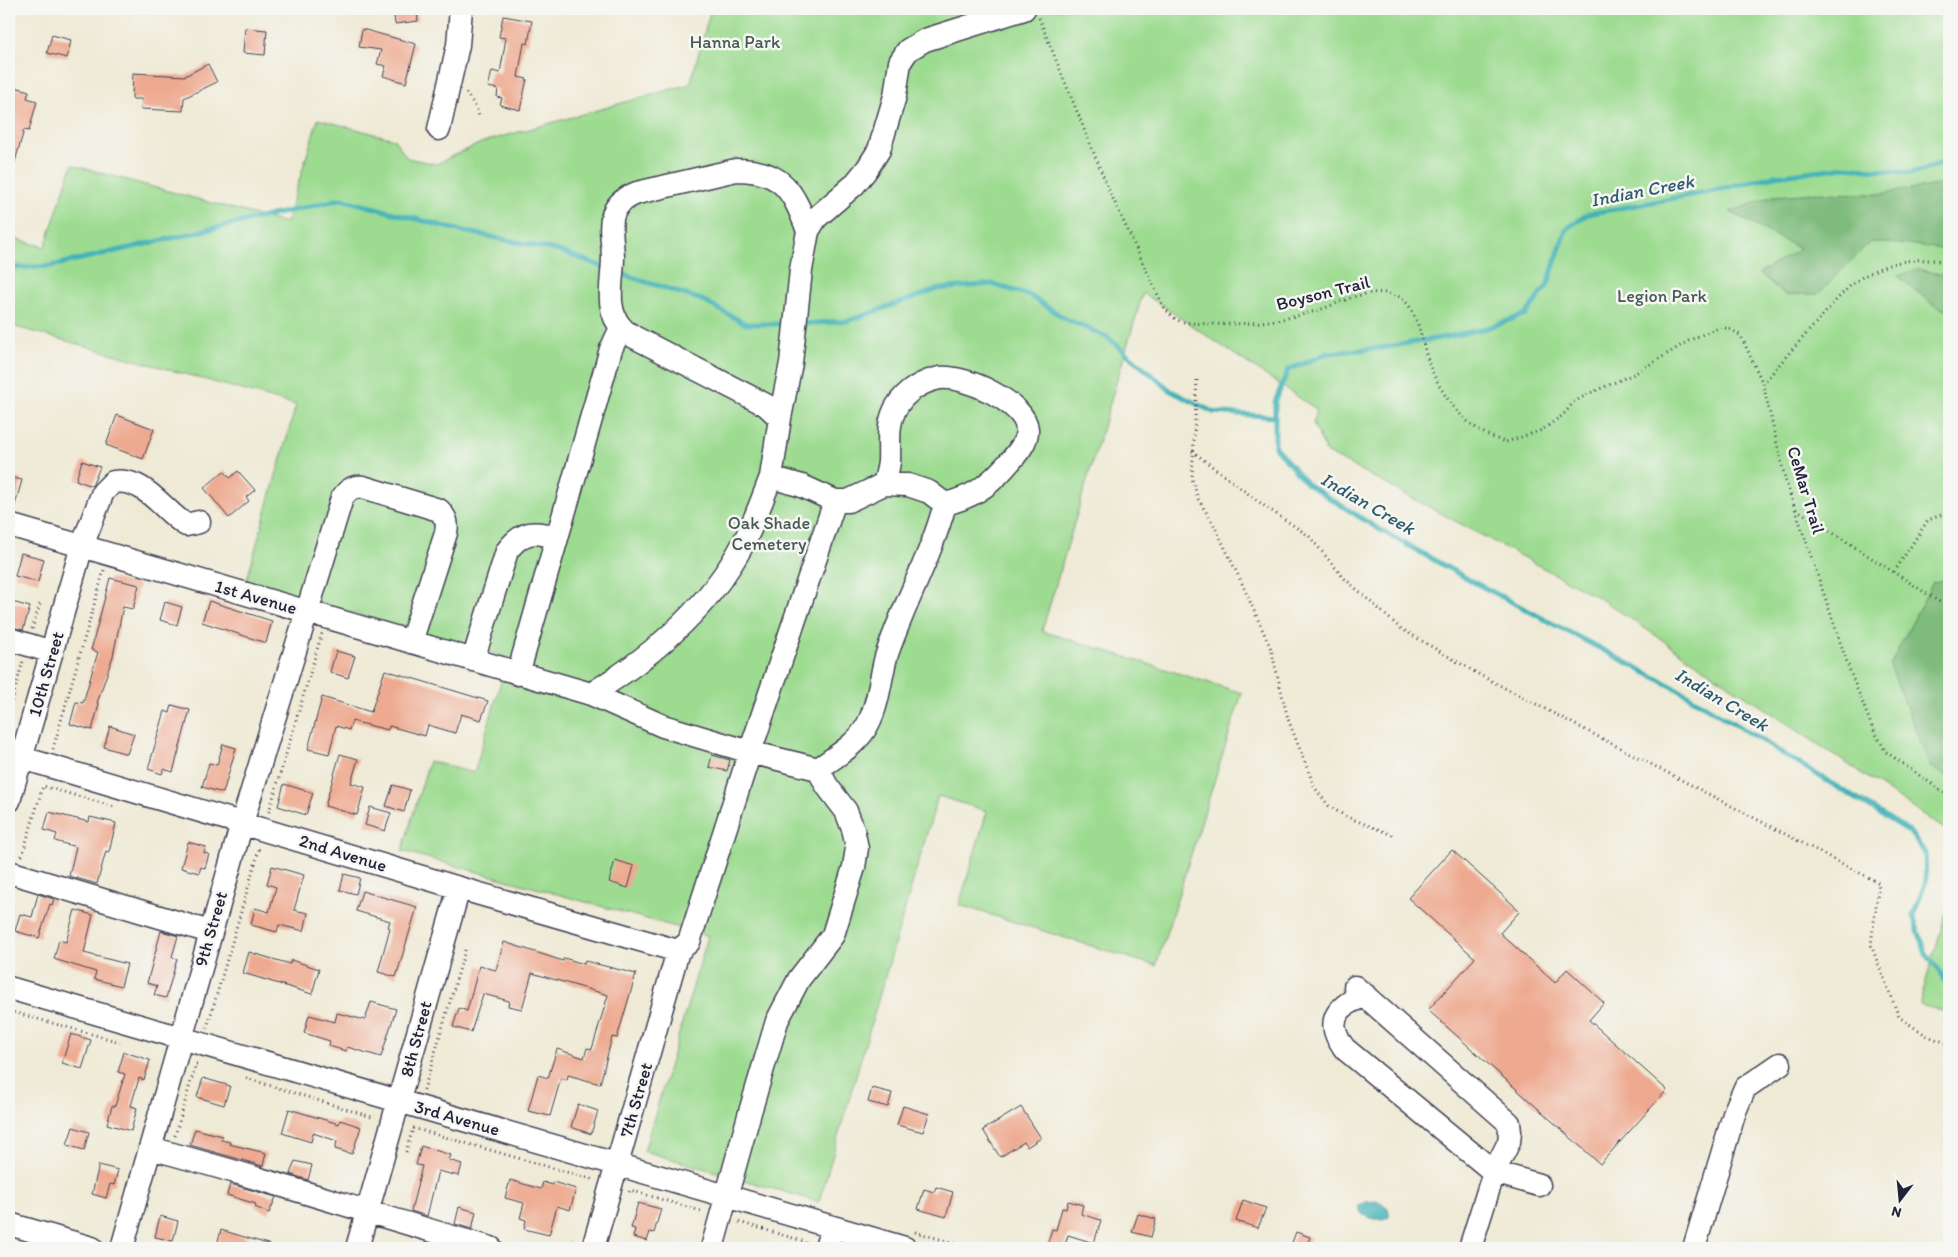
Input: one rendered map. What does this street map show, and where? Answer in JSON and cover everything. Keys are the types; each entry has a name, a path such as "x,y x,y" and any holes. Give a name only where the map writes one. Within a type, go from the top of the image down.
{"street":[{"path":"439,129 458,45 461,9"},
{"path":"591,694 628,672 674,632 704,600 742,546 753,524 770,477 791,363 801,270 808,231 816,218 854,185 879,150 895,96 900,62 908,50 925,40 1031,12"},
{"path":"780,418 766,405 634,337 621,328 613,312 610,290 613,257 610,230 612,216 617,205 626,197 636,193 736,170 764,172 777,178 789,189 800,208 808,231"},
{"path":"511,671 557,538 612,349 621,328"},
{"path":"884,484 889,461 890,420 897,405 907,394 921,384 941,378 958,379 990,392 1017,410 1027,428 1026,438 1020,449 993,481 965,499 945,504"},
{"path":"770,477 802,486 836,501 848,501 884,484 908,485 922,489 945,504"},
{"name":"10th Street","path":"9,801 15,756 52,652 80,554 103,492 113,482 122,481 138,485 173,517 186,525 199,522"},
{"name":"9th Street","path":"122,1248 160,1151 180,1038 242,823 310,622 342,498 354,486 440,510 446,518 448,525 411,642"},
{"path":"678,951 689,942 750,752 836,501"},
{"path":"712,1248 728,1197 776,1021 799,979 833,935 854,867 856,848 853,829 846,811 827,786 818,769 856,741 868,724 886,658 930,548 945,504"},
{"name":"1st Avenue","path":"9,525 80,554 310,622 411,642 591,694 663,726 750,752 818,769"},
{"path":"474,660 507,551 516,538 529,534 545,534 557,538"},
{"path":"9,639 52,652"},
{"name":"2nd Avenue","path":"15,756 678,951"},
{"path":"13,873 210,932"},
{"name":"8th Street","path":"357,1248 459,888"},
{"name":"7th Street","path":"593,1248 678,951"},
{"name":"3rd Avenue","path":"9,988 905,1248"},
{"path":"1470,1248 1494,1172 1509,1142 1509,1123 1360,991 1339,1012 1334,1026 1336,1037 1345,1049 1494,1172 1539,1185"},
{"path":"1694,1248 1735,1111 1745,1088 1780,1064"},
{"path":"160,1151 254,1176 367,1213 491,1248"},
{"path":"9,1224 92,1248"},
{"path":"826,1248 832,1227"}],"path":[{"name":"Boyson Trail","path":"1031,12 1108,188 1163,306 1171,316 1180,321 1194,323 1258,323 1317,310 1362,295 1384,292 1401,297 1408,302 1432,370 1450,402 1465,420 1480,432 1506,442 1542,430 1563,415 1574,402 1634,374 1690,340 1722,327 1732,330 1741,336 1763,384"},
{"path":"1763,384 1787,354 1855,282 1881,268 1909,259 1936,259 1949,263"},
{"path":"1198,380 1192,451 1192,478 1198,499 1213,523 1271,649 1288,719 1315,788 1329,806 1347,817 1395,836"},
{"name":"CeMar Trail","path":"1763,384 1786,482 1850,671 1872,727 1886,752 1949,796"},
{"path":"1192,451 1263,505 1309,536 1343,577 1400,628 1480,675 1879,882 1871,945 1899,1017 1927,1036 1949,1044"},
{"path":"1795,508 1949,608"},
{"path":"1894,572 1928,520 1949,512"},
{"path":"53,750 104,569 80,554"},
{"path":"267,818 322,633 310,622"},
{"path":"9,903 13,873 42,786 118,808"},
{"path":"216,1031 207,1029 259,850 268,852"},
{"path":"433,1093 424,1091 466,947"},
{"path":"9,1011 123,1042"},
{"path":"160,1151 196,1064 206,1066"},
{"path":"244,1078 375,1117 373,1126"},
{"path":"413,1128 592,1179 589,1188"},
{"path":"571,1248 576,1231"},
{"path":"146,1236 144,1245 156,1248"}],"green space":[{"path":"711,9 1929,9 1949,14 1949,832 1601,599 1326,452 1313,423 1316,409 1143,293 1042,631 1242,693 1156,966 959,905 987,811 938,796 819,1202 644,1151 708,936 402,851 429,761 474,773 508,658 246,582 296,405 9,325 9,237 45,247 72,165 286,223 318,119 394,139 407,158 436,164 483,142 690,84"},
{"path":"1949,183 1949,250 1870,242 1818,294 1785,295 1759,273 1800,249 1730,212 1773,196 1814,193 1879,194"},
{"path":"1918,269 1949,276 1949,312 1932,304 1898,276"},
{"path":"1949,579 1949,777 1930,767 1890,665 1933,582"},
{"path":"1949,902 1949,1012 1919,1005"}],"water":[{"path":"1376,1201 1386,1207 1389,1211 1389,1217 1375,1219 1362,1214 1358,1207 1365,1202"}],"building":[{"path":"393,9 417,9 418,21 395,24"},
{"path":"503,16 532,21 528,44 524,43 518,77 527,79 520,110 500,105 502,98 497,97 498,89 488,87 492,71 500,73 506,38 499,37"},
{"path":"245,28 267,30 265,55 243,53"},
{"path":"362,29 416,44 406,83 383,76 386,66 377,64 381,50 359,47"},
{"path":"52,35 71,40 67,58 47,53"},
{"path":"208,64 217,82 184,98 183,111 141,109 142,99 132,99 133,73 185,76"},
{"path":"12,86 29,91 27,98 37,101 29,131 24,130 12,172 9,172 9,96"},
{"path":"117,415 154,429 143,459 106,445"},
{"path":"82,461 100,467 92,486 76,480"},
{"path":"224,471 230,478 238,471 255,490 246,497 249,501 229,518 204,488"},
{"path":"9,477 22,480 13,512 9,512"},
{"path":"21,553 44,559 38,582 15,576"},
{"path":"110,578 139,585 133,609 123,607 113,656 97,703 99,704 92,730 70,724 76,702 83,703 98,652 91,650"},
{"path":"9,601 30,607 23,630 9,626"},
{"path":"209,601 272,621 266,643 202,622"},
{"path":"165,602 182,607 177,625 160,620"},
{"path":"336,651 355,656 348,678 330,672"},
{"path":"385,670 488,701 481,720 461,714 455,733 428,725 425,736 389,726 388,730 352,721 349,730 336,726 329,754 308,749 322,697 371,712"},
{"path":"172,705 190,710 173,772 164,769 162,774 148,769 165,711 170,713"},
{"path":"110,726 134,734 127,754 104,747"},
{"path":"223,744 236,748 223,793 202,787 209,763 217,765"},
{"path":"340,754 358,759 351,783 365,787 357,815 325,806"},
{"path":"712,755 730,760 727,771 709,767"},
{"path":"284,784 313,793 306,815 278,806"},
{"path":"393,785 410,790 404,812 386,806"},
{"path":"370,807 391,813 385,831 365,825"},
{"path":"49,812 89,822 90,817 116,823 109,852 106,851 97,884 69,876 76,847 55,841 57,834 44,830"},
{"path":"188,842 206,847 204,853 209,854 205,868 201,867 199,873 181,868"},
{"path":"1452,850 1520,911 1500,933 1555,983 1567,969 1604,1003 1589,1020 1667,1090 1600,1164 1428,1010 1475,958 1408,898"},
{"path":"615,860 634,866 628,888 609,882"},
{"path":"272,866 304,875 294,910 308,913 304,931 279,925 277,932 251,925 255,908 269,912 276,887 267,884"},
{"path":"344,874 360,878 356,894 340,890"},
{"path":"362,891 417,907 396,977 378,972 390,928 388,927 390,921 356,911"},
{"path":"38,894 54,899 52,905 50,904 39,938 15,931 20,914 32,917"},
{"path":"75,910 93,915 84,953 127,964 121,986 94,979 96,972 54,959 59,940 66,942"},
{"path":"161,931 178,936 172,957 177,959 166,998 154,995 157,986 147,983"},
{"path":"504,942 563,961 564,958 584,964 585,961 636,974 617,1038 612,1037 600,1084 568,1075 567,1080 561,1078 550,1116 528,1111 538,1075 548,1078 557,1049 584,1058 587,1048 592,1049 608,995 532,973 522,1009 508,1006 509,1001 483,994 471,1032 453,1027 459,1008 467,1011 479,966 496,970"},
{"path":"249,952 290,964 291,960 319,969 312,994 243,973"},
{"path":"371,1002 396,1009 381,1057 347,1047 346,1051 329,1046 330,1041 304,1033 309,1015 335,1022 337,1013 365,1020"},
{"path":"71,1034 91,1040 82,1069 62,1063"},
{"path":"124,1052 150,1060 144,1080 139,1078 131,1106 137,1108 131,1131 107,1124 125,1074 118,1072"},
{"path":"203,1078 230,1086 224,1105 197,1097"},
{"path":"872,1088 892,1093 888,1107 868,1102"},
{"path":"578,1104 598,1111 591,1134 571,1127"},
{"path":"903,1106 929,1114 923,1132 897,1125"},
{"path":"1021,1107 1041,1138 1027,1147 1024,1142 1000,1157 983,1130"},
{"path":"289,1109 339,1124 340,1120 361,1127 352,1154 335,1149 337,1141 313,1133 311,1142 282,1133"},
{"path":"73,1127 89,1132 84,1150 67,1145"},
{"path":"195,1129 223,1136 221,1140 230,1142 229,1144 266,1153 263,1166 190,1145"},
{"path":"421,1146 451,1155 449,1160 462,1164 459,1176 438,1171 427,1216 411,1211 422,1166 416,1165"},
{"path":"295,1161 312,1165 308,1180 290,1174"},
{"path":"99,1165 118,1170 114,1185 110,1184 106,1198 92,1194"},
{"path":"510,1180 541,1189 543,1182 552,1185 553,1182 576,1189 570,1210 557,1206 549,1235 524,1229 526,1220 520,1218 524,1203 505,1198"},
{"path":"230,1184 276,1197 269,1213 255,1207 256,1204 227,1195"},
{"path":"936,1187 953,1192 946,1217 918,1209 924,1189 934,1192"},
{"path":"1243,1200 1266,1208 1258,1228 1236,1221"},
{"path":"1068,1201 1083,1205 1081,1214 1101,1220 1094,1243 1068,1235 1064,1248 1046,1248 1052,1229 1056,1230 1062,1208 1066,1209"},
{"path":"638,1203 661,1209 654,1233 650,1232 647,1241 633,1237 635,1229 631,1228"},
{"path":"459,1207 476,1212 472,1229 455,1224"},
{"path":"1138,1214 1156,1219 1151,1237 1132,1232"},
{"path":"160,1216 178,1221 173,1241 155,1237"},
{"path":"221,1230 271,1245 270,1248 216,1248"},
{"path":"1296,1232 1310,1237 1306,1248 1290,1248"}],"waterway":[{"name":"Indian Creek","path":"1949,161 1912,173 1846,167 1775,176 1707,192 1588,214 1566,229 1547,286 1526,314 1490,327 1452,336 1380,348 1328,353 1288,370 1275,402 1275,447 1307,484 1377,528 1468,579 1679,690 1909,831 1925,853 1926,881 1913,916 1926,953 1949,986"},
{"path":"9,268 51,266 341,199 458,230 560,251 606,268"},
{"path":"619,273 702,300 746,324 790,324"},
{"path":"801,324 848,321 938,289 992,284 1029,295 1064,318 1107,337 1171,391 1213,412 1275,417"}],"park label":[{"name":"Hanna Park","path":"735,42"},
{"name":"Legion Park","path":"1662,296"},
{"name":"Oak Shade Cemetery","path":"769,533"}]}
